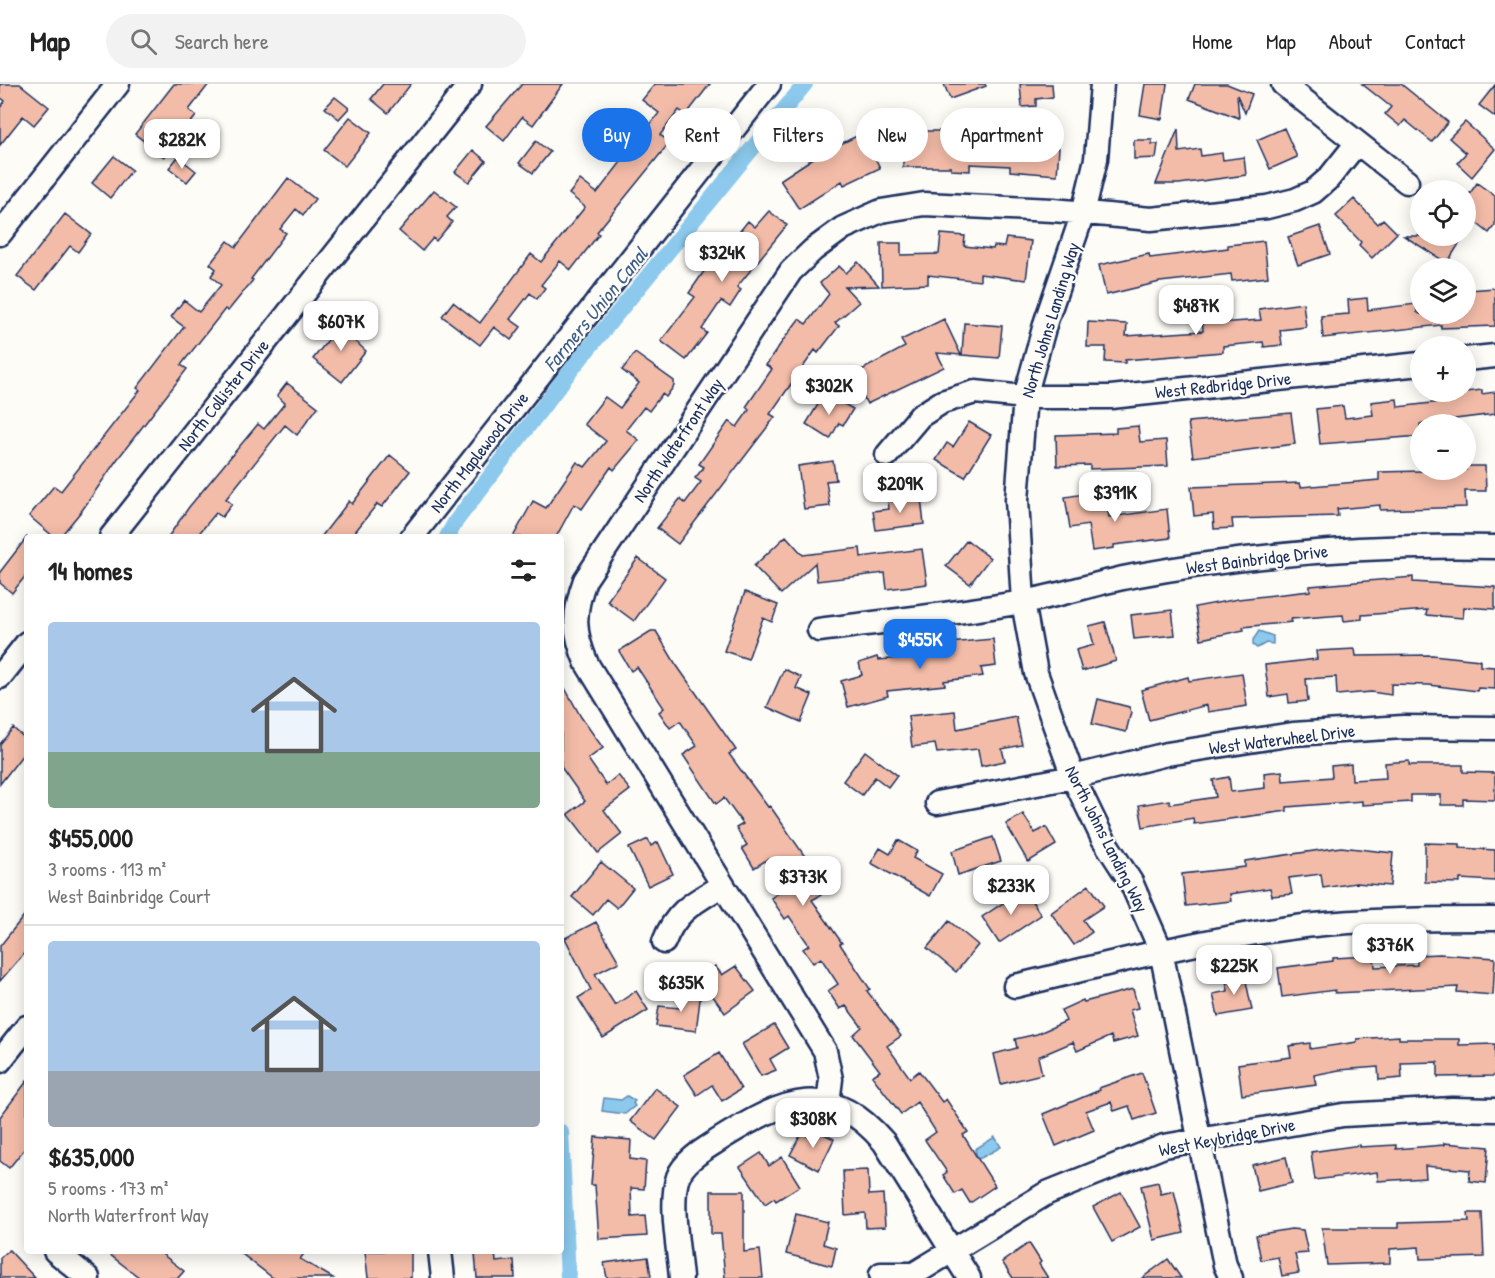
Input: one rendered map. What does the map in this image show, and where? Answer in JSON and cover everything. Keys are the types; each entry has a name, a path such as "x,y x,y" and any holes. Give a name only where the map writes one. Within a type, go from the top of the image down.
{"street":[{"path":"0,234 118,84"},
{"name":"North Collister Drive","path":"113,534 470,84"},
{"name":"North Maplewood Drive","path":"414,534 769,84"},
{"name":"North Johns Landing Way","path":"1102,84 1096,159 1083,213 1046,321 1025,397 1017,500 1023,602 1036,673 1072,777 1102,837 1131,882 1161,951 1225,1265 1231,1278"},
{"path":"1283,84 1407,182"},
{"name":"North Waterfront Way","path":"828,1103 831,1079 825,1051 587,664 577,642 576,617 585,580 791,271 813,250 843,228 881,211 924,204 1151,219 1267,207 1295,201 1312,192 1329,178 1357,143"},
{"path":"1476,358 1495,356"},
{"name":"West Redbridge Drive","path":"887,455 920,416 942,402 975,392 1025,397 1111,397 1410,365"},
{"name":"West Bainbridge Drive","path":"819,630 1023,602 1131,577 1239,559 1338,549 1437,545 1495,546"},
{"path":"0,677 24,647"},
{"name":"West Waterwheel Drive","path":"937,803 1072,777 1167,754 1293,734 1403,727 1495,728"},
{"path":"664,942 670,925 683,909 723,885"},
{"path":"1015,986 1161,951 1304,926 1414,918 1495,919"},
{"path":"0,1061 24,1031"},
{"path":"681,1278 675,1196 678,1176 697,1154 762,1113 788,1103 807,1101 828,1103 860,1118 884,1142 969,1278"},
{"name":"West Keybridge Drive","path":"881,1274 914,1274 1047,1193 1164,1146 1343,1115 1452,1109 1495,1110"},
{"path":"59,1254 88,1278"},
{"path":"440,1254 443,1278"}],"water":[{"path":"1259,631 1273,636 1273,644 1266,643 1257,648 1253,645 1253,640"},
{"path":"627,1096 635,1101 633,1103 635,1106 625,1114 602,1111 604,1098 621,1100"},
{"path":"995,1137 1001,1147 977,1158 975,1149"}],"building":[{"path":"0,84 20,84 49,107 34,125 23,116 0,145 0,108 5,101 0,97"},
{"path":"174,84 209,84 189,110 196,116 164,157 135,134"},
{"path":"383,84 411,84 388,113 371,99"},
{"path":"522,84 563,84 533,125 522,117 504,141 486,126"},
{"path":"655,84 710,84 691,108 664,108 664,130 660,135 664,138 664,149 597,232 599,234 571,270 560,261 541,285 545,288 537,299 530,293 510,319 521,327 511,340 494,327 480,345 442,316 453,302 480,323 531,254 541,262 585,207 569,194 580,180 597,193 621,162 652,162 652,122 659,113 642,100"},
{"path":"944,84 985,84 986,86 950,99"},
{"path":"1020,84 1052,84 1053,97 1036,99 1036,106 1022,107"},
{"path":"1145,84 1167,84 1162,119 1140,115"},
{"path":"1195,84 1227,84 1252,94 1245,113 1237,95 1239,118 1189,99"},
{"path":"1362,84 1401,84 1448,122 1432,142 1405,120 1400,126 1385,114 1391,107"},
{"path":"1495,85 1495,117 1479,105"},
{"path":"335,97 349,108 339,119 325,108"},
{"path":"350,117 371,133 345,166 324,150"},
{"path":"1465,122 1495,149 1472,177 1457,163 1466,153 1449,138"},
{"path":"1284,128 1297,157 1270,169 1257,140"},
{"path":"1178,129 1179,152 1200,149 1201,156 1222,153 1223,160 1244,157 1246,175 1179,184 1156,184"},
{"path":"928,131 940,131 940,162 1058,162 1057,175 1010,171 1010,166 970,164 970,171 951,170 951,167 903,167 903,162 928,162"},
{"path":"856,136 856,162 877,162 880,168 844,185 842,181 799,209 780,180 807,162 844,162 844,142"},
{"path":"1134,140 1152,140 1152,144 1158,144 1156,158 1134,159"},
{"path":"536,141 550,152 533,173 519,163"},
{"path":"473,150 486,161 469,182 455,172"},
{"path":"114,156 132,170 110,198 92,183"},
{"path":"178,157 196,171 187,182 169,168"},
{"path":"288,178 315,199 303,215 296,209 280,229 286,233 251,279 253,280 228,311 225,309 181,365 187,369 116,461 83,509 62,534 50,534 29,516 54,486 61,491 140,390 137,388 184,327 171,317 184,300 199,312 221,285 211,276 216,269 210,264 228,241 236,247"},
{"path":"1476,184 1495,196 1495,225 1489,233 1476,223"},
{"path":"434,190 456,207 447,217 452,222 436,241 433,238 422,251 399,231"},
{"path":"1354,199 1378,224 1383,219 1397,233 1372,258 1359,245 1361,242 1336,216"},
{"path":"769,211 787,225 737,287 741,290 730,307 721,301 702,329 707,333 686,360 661,341 695,297 689,293 707,267 710,268 748,221 755,227"},
{"path":"65,214 91,234 78,252 70,246 36,290 17,276"},
{"path":"1320,226 1330,254 1298,265 1288,237"},
{"path":"941,234 965,236 964,246 993,249 994,246 1004,247 1006,238 1031,241 1026,280 980,274 980,281 928,275 928,284 882,286 881,243 901,243 901,255 939,254"},
{"path":"1264,241 1268,277 1232,281 1231,274 1160,282 1106,295 1099,265 1149,254 1150,258"},
{"path":"1420,246 1458,246 1450,258 1439,258"},
{"path":"858,262 879,286 845,287 859,302 835,323 839,326 818,353 815,350 770,414 775,417 678,544 657,528 680,499 685,503 701,482 695,478 704,467 699,464 729,421 737,427 749,410 746,407 772,369 766,365 784,339 799,319 806,324 829,294 820,283 839,266 846,273"},
{"path":"1495,288 1495,326 1441,328 1441,325 1323,338 1321,316 1349,314 1348,300 1367,298 1368,310 1410,305 1410,324 1476,324 1476,289"},
{"path":"1303,303 1306,327 1280,330 1282,345 1264,347 1263,342 1223,346 1223,352 1125,360 1125,363 1105,362 1106,347 1087,347 1088,322 1127,324 1126,336 1203,331 1202,317 1217,316 1218,323 1261,320 1259,309"},
{"path":"944,319 961,355 937,353 944,367 867,404 852,375 905,347 901,340"},
{"path":"343,321 360,335 355,341 366,351 342,382 313,359"},
{"path":"964,323 1002,326 999,358 962,355"},
{"path":"635,353 674,381 674,386 666,397 662,394 649,411 644,407 626,430 639,440 614,470 611,467 582,509 574,504 558,534 515,534 533,501 546,508 577,462 585,467 606,441 584,424 605,397 620,408 639,383 622,370"},
{"path":"287,383 318,407 297,435 285,425 226,499 232,504 222,517 216,513 198,534 170,534 189,507 258,424 264,429 285,403 277,396"},
{"path":"1482,390 1482,394 1495,392 1495,414 1476,416 1476,414 1410,414 1410,437 1320,444 1316,409 1343,406 1345,418 1373,415 1371,402 1397,399 1398,407 1440,402 1476,402 1476,391"},
{"path":"825,393 853,409 843,425 839,423 830,439 806,424"},
{"path":"1291,413 1295,444 1193,457 1188,422"},
{"path":"969,422 991,435 965,477 936,460 947,443 953,447"},
{"path":"1138,426 1140,442 1166,440 1168,466 1090,469 1090,465 1057,466 1056,435 1116,433 1116,428"},
{"path":"390,455 410,471 382,507 377,504 353,534 323,534 349,501 352,504"},
{"path":"833,461 836,480 826,481 830,506 804,509 798,466"},
{"path":"1476,466 1485,466 1486,491 1465,491 1466,507 1380,510 1380,505 1337,509 1338,516 1232,519 1233,528 1214,529 1213,514 1194,516 1191,487 1300,483 1301,487 1379,480 1379,472 1410,471 1410,480 1476,480"},
{"path":"1096,492 1097,499 1106,497 1109,517 1167,509 1170,538 1114,545 1114,548 1092,551 1088,525 1070,528 1065,497"},
{"path":"921,498 924,524 876,530 873,511 889,509 888,501"},
{"path":"786,536 803,555 860,548 861,557 922,549 927,584 887,589 885,573 817,581 815,563 781,594 754,566"},
{"path":"967,540 990,558 970,584 946,566"},
{"path":"24,541 24,578 12,593 0,583 0,572"},
{"path":"638,558 665,578 634,621 607,601"},
{"path":"1413,577 1413,582 1495,587 1495,609 1464,607 1463,618 1426,615 1427,610 1362,615 1362,619 1344,621 1343,615 1291,619 1292,622 1243,627 1244,630 1201,639 1195,607 1238,599 1310,591 1310,586"},
{"path":"745,592 778,605 772,622 763,618 748,659 724,651"},
{"path":"1172,610 1175,635 1134,639 1131,615"},
{"path":"1105,622 1116,661 1082,671 1076,650 1094,645 1089,626"},
{"path":"651,631 656,631 675,663 736,750 729,754 768,807 770,806 824,884 817,889 821,895 812,900 870,989 867,991 901,1036 887,1046 910,1078 919,1071 942,1102 946,1099 968,1132 963,1135 995,1186 970,1203 962,1190 955,1194 943,1175 947,1172 925,1140 936,1132 917,1102 901,1114 872,1076 880,1071 853,1035 862,1027 846,1006 840,1009 828,991 838,984 821,958 813,963 803,949 809,945 789,916 785,919 771,898 787,887 768,859 754,868 742,848 747,845 736,828 743,824 724,798 716,804 683,755 697,746 680,721 670,728 659,712 664,708 637,667 631,671 619,651"},
{"path":"993,639 996,666 981,668 983,676 944,681 945,685 887,691 888,696 848,707 841,681 862,675 859,663 877,657 878,660 916,657 915,646"},
{"path":"1355,649 1356,656 1432,655 1480,660 1480,666 1495,667 1495,689 1478,688 1477,691 1429,685 1391,684 1391,695 1371,692 1337,695 1336,677 1306,679 1308,701 1289,703 1288,694 1269,697 1265,665 1317,659 1316,651"},
{"path":"784,669 801,677 796,688 812,695 801,722 767,707"},
{"path":"1242,673 1247,706 1208,712 1207,705 1149,720 1141,690 1188,677 1189,681"},
{"path":"564,686 581,717 603,748 588,759 606,785 618,775 630,790 604,810 622,834 598,853 568,814 585,801 564,771"},
{"path":"1098,699 1129,707 1131,712 1126,732 1092,724"},
{"path":"955,711 957,729 1016,717 1022,745 1002,749 1005,761 981,766 978,749 937,753 935,744 912,747 908,716"},
{"path":"13,728 24,737 24,753 0,784 0,744"},
{"path":"865,751 897,775 888,787 875,777 862,795 843,781"},
{"path":"1409,761 1409,765 1463,765 1463,772 1495,773 1495,800 1463,799 1463,805 1441,805 1441,795 1411,795 1411,802 1362,805 1362,801 1287,807 1287,811 1194,824 1193,818 1143,827 1139,805 1169,800 1170,804 1216,797 1213,780 1229,777 1231,792 1265,788 1264,773 1282,771 1283,781 1332,777 1331,766 1351,764 1352,780 1386,778 1385,763"},
{"path":"1023,814 1035,833 1046,827 1056,845 1028,862 1006,824"},
{"path":"993,837 1001,861 958,875 952,851"},
{"path":"648,839 651,846 658,842 673,874 648,886 629,848"},
{"path":"898,840 917,851 913,858 942,874 930,896 871,863 880,848 890,854"},
{"path":"1425,843 1460,844 1460,848 1495,850 1495,881 1460,879 1460,883 1425,882"},
{"path":"1341,847 1393,853 1390,886 1356,883 1323,888 1321,874 1289,878 1292,894 1272,896 1270,888 1230,894 1231,901 1186,906 1182,874 1245,867 1245,861"},
{"path":"601,862 633,888 617,908 606,899 593,915 572,897"},
{"path":"1089,885 1104,906 1083,920 1092,932 1074,945 1051,913"},
{"path":"1024,889 1041,915 999,943 982,917"},
{"path":"24,916 24,953 0,981 0,946"},
{"path":"949,921 978,945 956,972 927,948"},
{"path":"596,922 619,962 595,974 615,1005 636,991 648,1010 603,1038 578,998 591,990 565,938"},
{"path":"1440,954 1495,958 1493,995 1457,992 1458,987 1335,993 1335,990 1282,997 1278,968 1333,961 1333,958 1374,956 1375,967 1417,965 1417,955"},
{"path":"715,966 722,975 736,966 755,991 725,1013 699,977"},
{"path":"1244,972 1252,1010 1218,1016 1213,994 1228,991 1225,975"},
{"path":"682,989 701,992 696,1031 656,1026 659,1006 680,1008"},
{"path":"1133,989 1138,1008 1130,1010 1138,1036 1113,1043 1111,1036 1077,1051 1073,1042 1038,1057 1042,1074 1001,1084 994,1054 1017,1048 1015,1039 1037,1034 1066,1021 1061,1010 1083,1000 1084,1002"},
{"path":"774,1025 788,1048 770,1059 776,1070 761,1076 742,1044"},
{"path":"1399,1036 1399,1039 1459,1039 1459,1045 1495,1044 1495,1076 1438,1077 1438,1062 1401,1063 1402,1078 1379,1080 1378,1067 1339,1070 1314,1075 1316,1085 1242,1095 1238,1064 1291,1057 1289,1046 1310,1043 1310,1049 1357,1042 1357,1039"},
{"path":"719,1053 741,1089 722,1101 712,1085 697,1095 684,1075"},
{"path":"1142,1073 1156,1113 1134,1120 1129,1106 1114,1111 1111,1102 1086,1111 1094,1130 1056,1146 1043,1114 1100,1090 1099,1088"},
{"path":"24,1085 24,1150 9,1168 0,1161 0,1117"},
{"path":"655,1088 681,1107 656,1140 630,1121"},
{"path":"818,1131 834,1139 819,1170 790,1155 799,1138 804,1134 814,1139"},
{"path":"595,1137 631,1140 630,1159 646,1161 644,1189 631,1188 632,1217 645,1216 647,1236 599,1239 595,1185 591,1185"},
{"path":"1444,1143 1489,1147 1486,1183 1469,1181 1470,1170 1425,1166 1426,1178 1378,1181 1377,1172 1315,1180 1311,1152 1360,1145 1360,1147 1396,1145 1396,1149 1444,1145"},
{"path":"761,1153 769,1166 782,1157 800,1186 776,1201 774,1198 765,1204 740,1167"},
{"path":"1286,1157 1292,1183 1258,1191 1252,1165"},
{"path":"868,1170 869,1195 883,1194 885,1227 866,1228 865,1213 845,1215 843,1171"},
{"path":"1158,1182 1161,1194 1174,1191 1184,1233 1154,1240 1141,1186"},
{"path":"711,1191 744,1191 744,1252 760,1250 763,1278 725,1278 721,1234 711,1234"},
{"path":"1121,1192 1140,1227 1112,1242 1093,1207"},
{"path":"1468,1213 1482,1213 1484,1257 1420,1259 1419,1247 1390,1249 1390,1263 1327,1265 1322,1228 1398,1228 1398,1223 1469,1221"},
{"path":"796,1214 828,1222 823,1244 836,1248 832,1266 786,1254"},
{"path":"1291,1229 1303,1230 1308,1253 1295,1254 1299,1273 1282,1276 1278,1257 1261,1260 1256,1235"},
{"path":"1029,1243 1048,1278 1013,1278 1002,1262"},
{"path":"9,1250 35,1278 0,1278 0,1258"},
{"path":"109,1254 162,1254 184,1271 178,1278 140,1278"},
{"path":"242,1254 304,1254 300,1259 333,1278 273,1278"},
{"path":"365,1254 411,1254 411,1278 368,1278"},
{"path":"475,1254 495,1254 496,1262 514,1260 515,1278 477,1278"},
{"path":"648,1257 651,1276 607,1278 604,1263"},
{"path":"1168,1259 1181,1278 1142,1278"}],"waterway":[{"name":"Farmers Union Canal","path":"449,534 456,521 571,370 805,84"},
{"name":"Farmers Union Canal","path":"564,1195 568,1278"}]}
